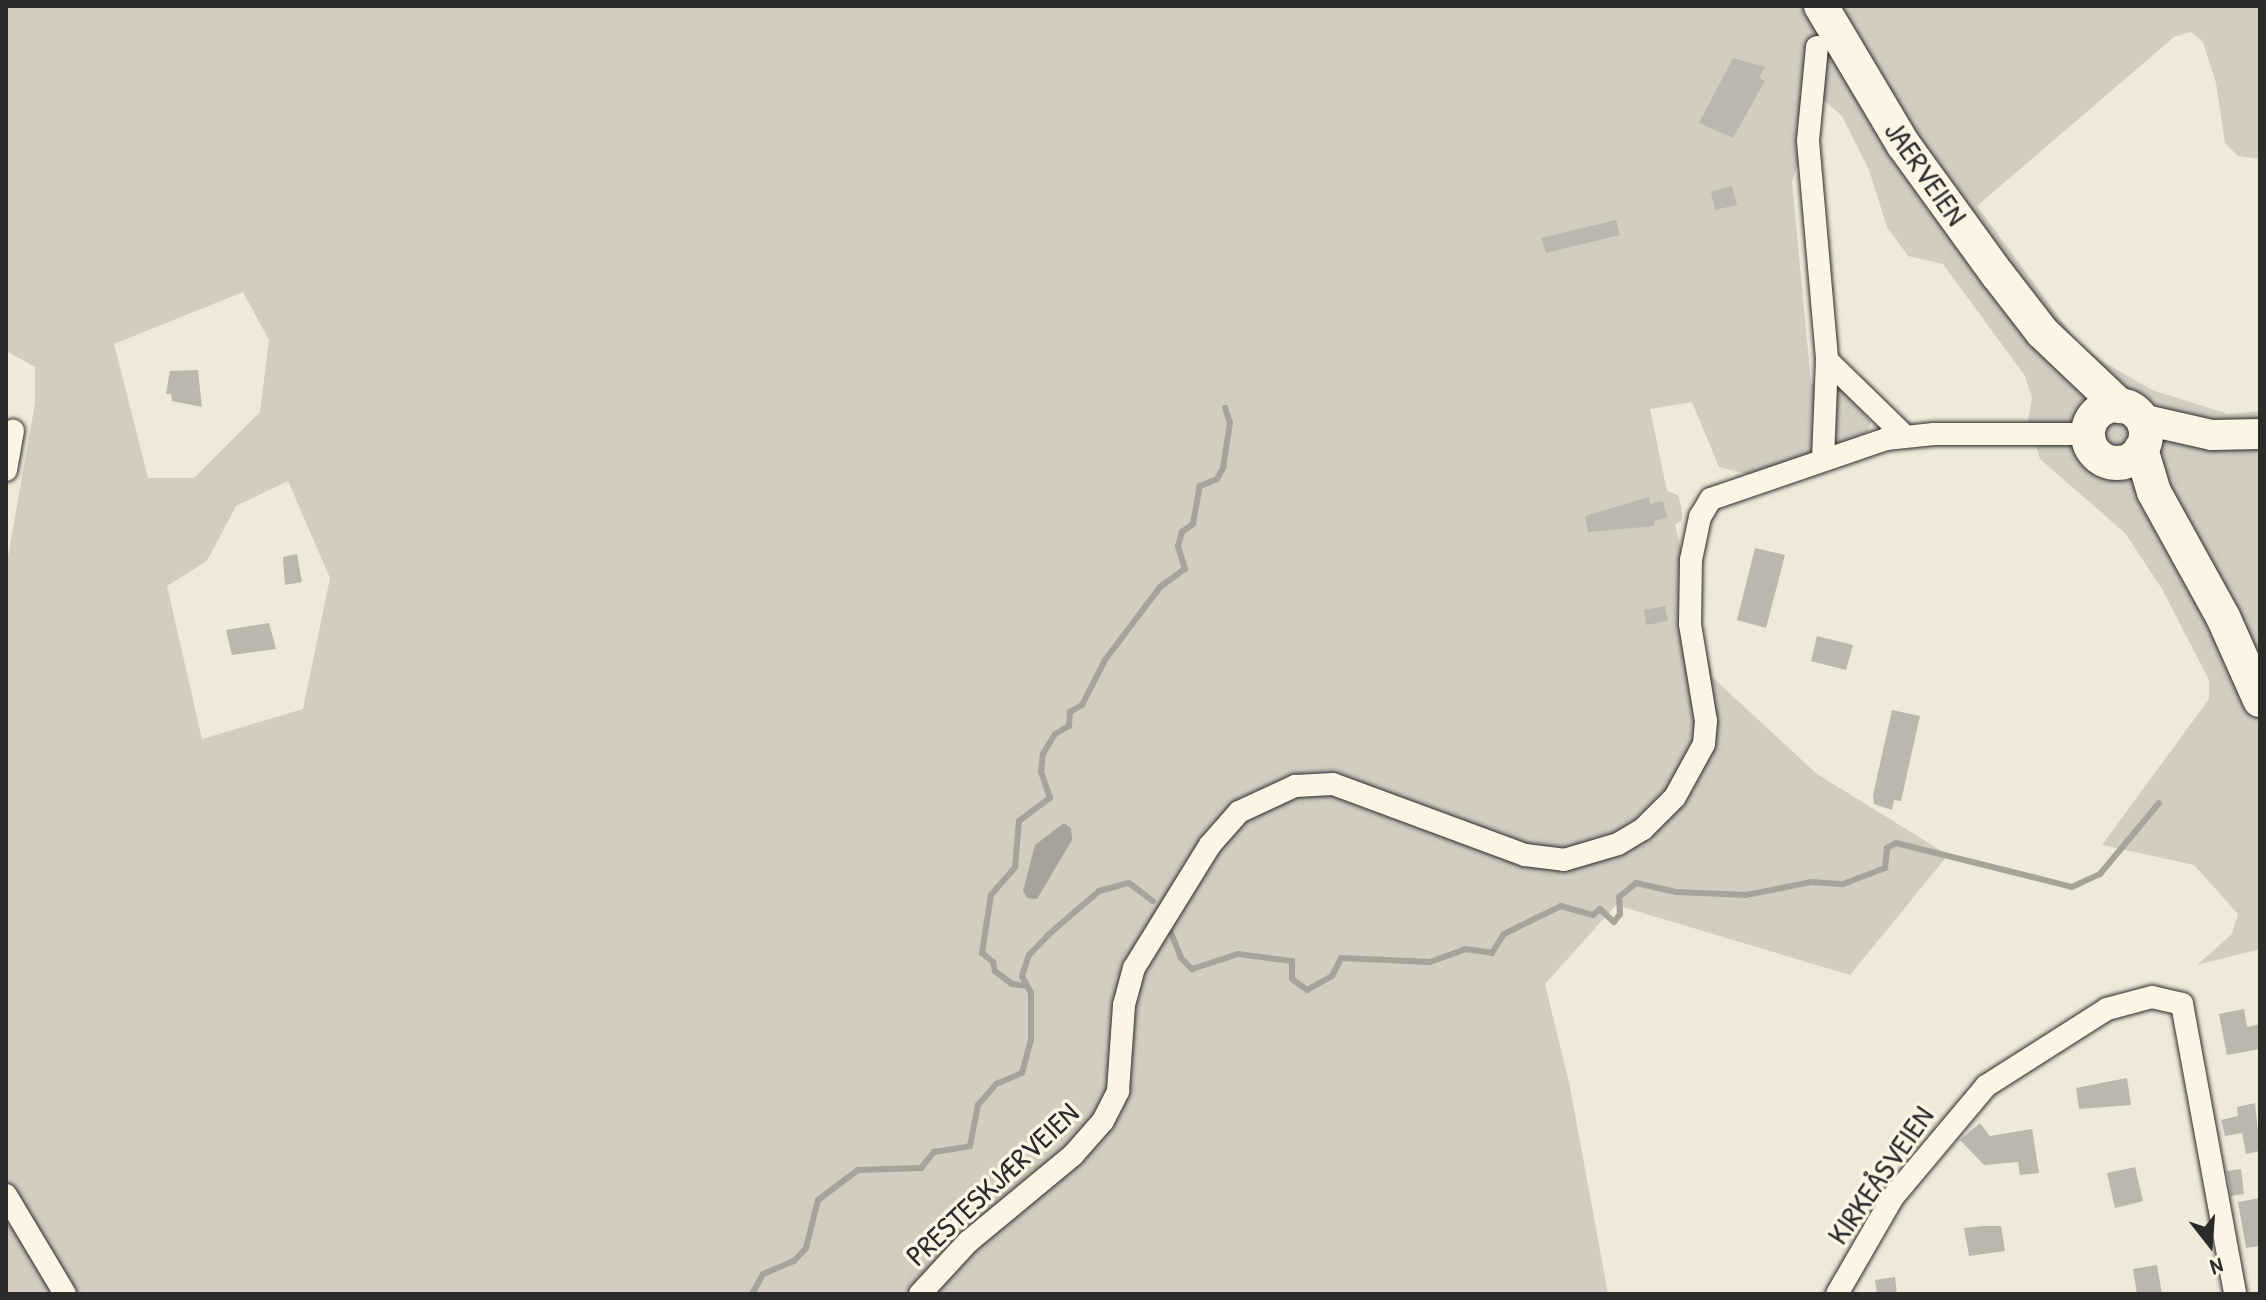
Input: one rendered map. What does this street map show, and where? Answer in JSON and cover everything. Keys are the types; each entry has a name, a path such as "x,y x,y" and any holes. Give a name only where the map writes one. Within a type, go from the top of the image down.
{"main road":[{"name":"JAERVEIEN","path":"1821,6 1903,144 2042,332 2137,429"},
{"name":"JAERVEIEN","path":"2042,332 2095,441 2195,570"},
{"path":"2137,429 2127,461 2095,441 2102,409 2137,429 2212,435 2260,434"},
{"path":"2137,429 2154,492 2260,700"}],"street":[{"path":"1817,47 1808,141 1827,360 1823,459"},
{"path":"1827,360 1905,436"},
{"path":"6,470 13,431"},
{"name":"PRESTESKJÆRVEIEN","path":"920,1294 968,1242 1073,1155 1103,1121 1118,1091 1124,1005 1134,968 1210,845 1239,812 1266,795 1295,786 1333,784 1475,840 1550,859 1592,854 1643,829 1675,797 1704,744 1706,721 1690,624 1691,560 1700,517 1711,499 1823,459 1905,436 2095,441"},
{"name":"KIRKEÅSVEIEN","path":"1837,1294 1901,1186 1986,1086 2085,1021 2152,997 2182,1004 2235,1294"},
{"path":"6,1195 65,1294"}],"shaded area":[{"path":"6,6 2260,6 2260,159 2238,156 2225,143 2216,83 2203,42 2191,32 2174,37 1977,206 2078,343 2102,361 2152,390 2228,414 2260,411 2260,949 2197,965 2232,934 2238,914 2194,865 2102,845 2209,699 2209,680 2162,589 2125,533 2040,459 2028,420 2032,398 2025,376 1943,264 1908,256 1887,227 1869,170 1842,116 1821,98 1792,181 1811,383 1838,386 1871,422 1867,432 1789,467 1753,476 1719,467 1692,402 1650,409 1667,491 1678,495 1682,510 1682,520 1675,525 1713,678 1817,774 1948,855 1850,975 1616,905 1545,984 1570,1087 1608,1294 6,1294 6,568 35,403 35,367 6,351","holes":["243,292 269,340 260,412 194,478 148,478 114,344","288,481 330,578 303,709 202,739 167,586 207,561 236,506"]},
{"path":"1064,823 1071,828 1072,840 1037,899 1027,898 1023,891 1035,845"}],"building":[{"path":"1733,58 1765,67 1759,78 1765,81 1733,138 1699,123"},
{"path":"1732,186 1737,205 1715,210 1711,192"},
{"path":"1616,220 1620,235 1546,253 1541,238"},
{"path":"198,370 202,407 172,401 171,394 166,394 170,371"},
{"path":"1649,497 1650,504 1663,501 1667,518 1654,521 1655,526 1588,532 1585,516"},
{"path":"1755,548 1785,555 1766,628 1737,620"},
{"path":"297,554 302,582 285,585 283,557"},
{"path":"1665,606 1668,621 1646,625 1644,610"},
{"path":"269,623 276,649 232,655 226,630"},
{"path":"1817,636 1853,645 1846,670 1811,661"},
{"path":"1892,710 1920,716 1901,801 1894,800 1892,810 1874,804 1873,795"},
{"path":"2244,1009 2247,1027 2260,1024 2260,1049 2227,1055 2219,1014"},
{"path":"2127,1078 2131,1105 2079,1109 2076,1088"},
{"path":"2255,1103 2260,1151 2246,1154 2242,1133 2225,1136 2221,1120 2238,1116 2237,1107"},
{"path":"1980,1123 1990,1136 2032,1129 2039,1173 2020,1175 2018,1162 1984,1165 1960,1140"},
{"path":"2135,1167 2143,1201 2115,1208 2107,1173"},
{"path":"2241,1169 2244,1194 2231,1196 2227,1171"},
{"path":"2260,1198 2260,1246 2246,1248 2238,1202"},
{"path":"2001,1226 2005,1251 1969,1256 1964,1228"},
{"path":"2157,1265 2162,1294 2137,1294 2133,1269"},
{"path":"1895,1277 1897,1294 1877,1294 1875,1280"}],"waterway":[{"path":"1027,986 1012,984 995,971 993,962 982,953 991,895 1015,867 1019,821 1050,798 1041,772 1043,754 1055,734 1069,726 1070,712 1082,705 1105,660 1160,587 1185,569 1178,546 1182,532 1193,524 1200,486 1217,479 1223,468 1230,423 1225,408"},
{"path":"1169,928 1181,958 1192,969 1238,954 1292,961 1292,979 1307,990 1332,976 1341,958 1430,962 1465,949 1492,953 1504,934 1561,906 1593,915 1600,909 1614,922 1620,914 1619,897 1636,883 1676,892 1746,895 1811,882 1843,884 1885,868 1887,848 1896,843 2072,887 2100,874 2159,803"},
{"path":"752,1294 763,1274 794,1261 806,1248 818,1200 858,1170 921,1168 934,1152 970,1146 978,1105 996,1084 1022,1073 1031,1039 1031,993 1022,976 1029,955 1048,935 1099,891 1129,883 1153,901"}]}
